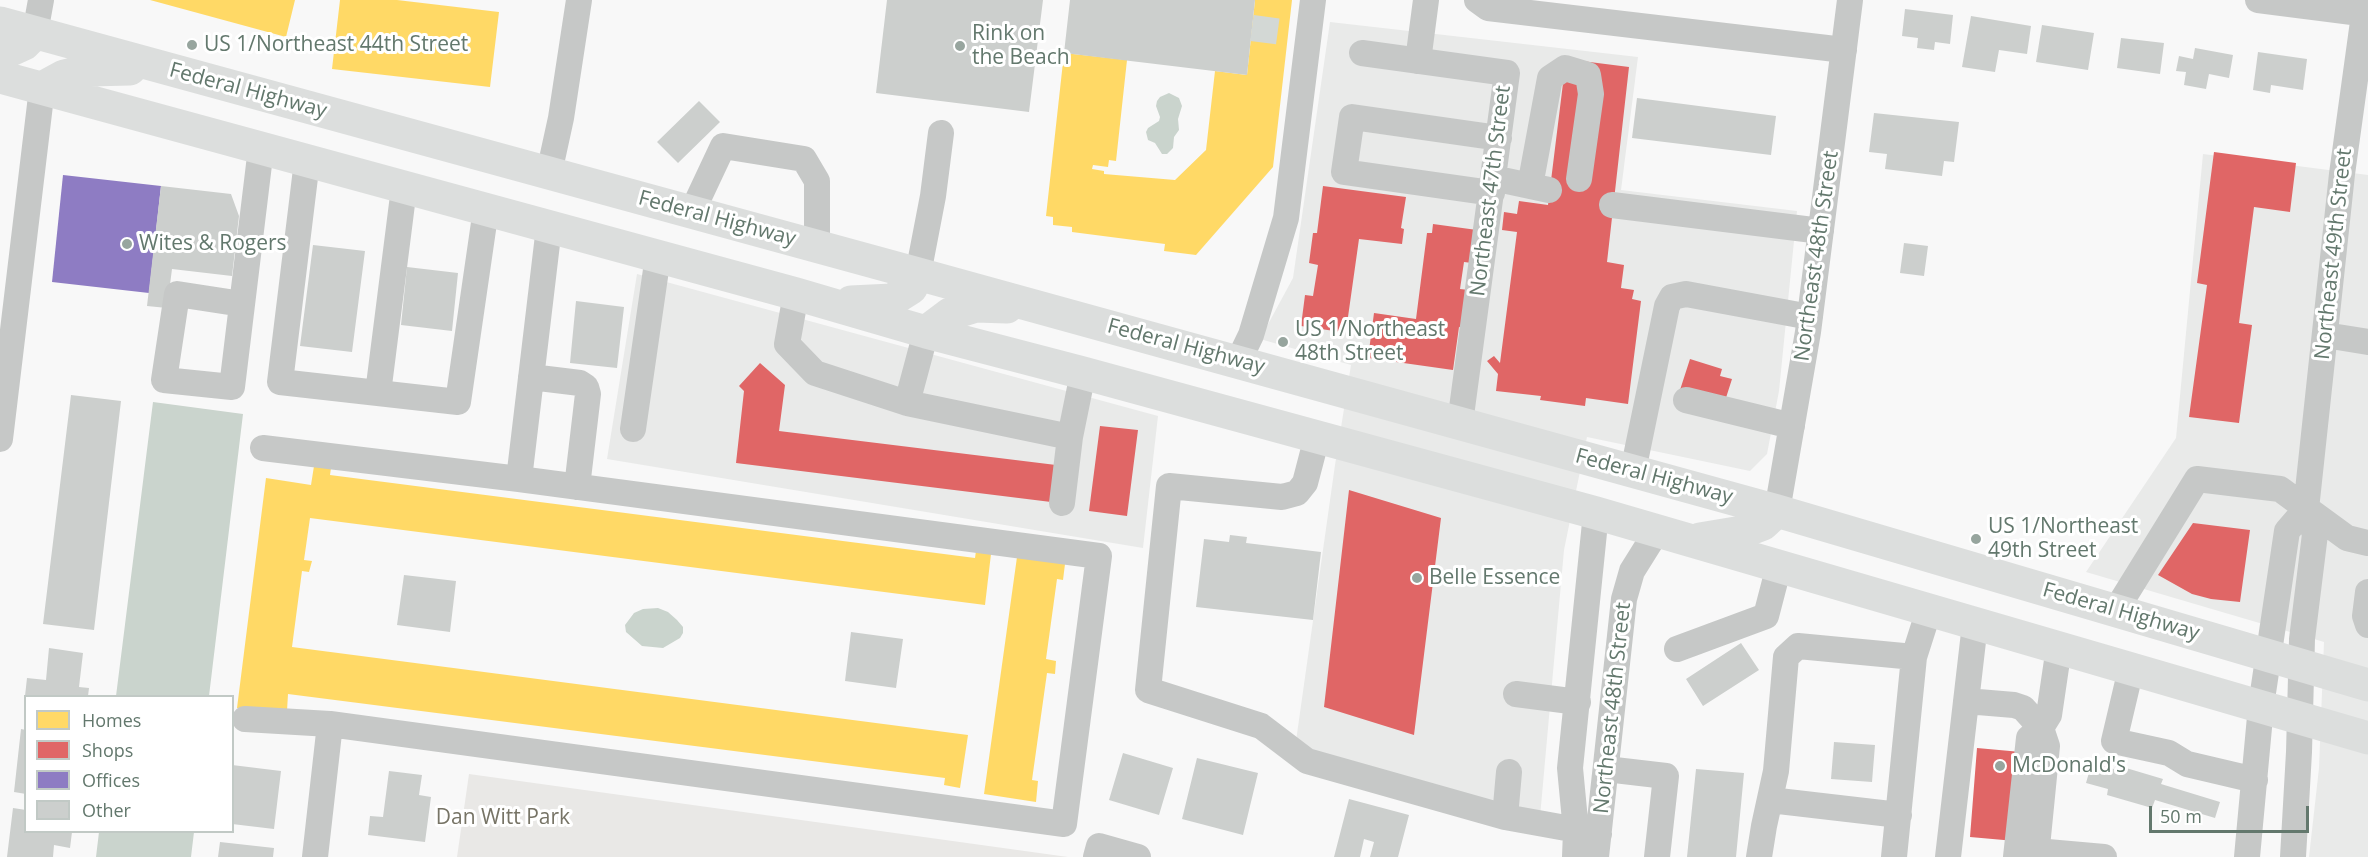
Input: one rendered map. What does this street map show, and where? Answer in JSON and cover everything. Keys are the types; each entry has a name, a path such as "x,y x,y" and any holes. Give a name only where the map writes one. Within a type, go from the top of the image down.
{"main road":[{"name":"Federal Highway","path":"0,23 1634,471 2368,685"},
{"path":"0,55 24,44 35,33"},
{"path":"42,88 64,76 90,70 165,69"},
{"path":"0,77 796,294 926,332 1596,513 2368,738"},
{"path":"831,304 892,300 911,288 918,273"},
{"path":"926,332 950,315 976,306 1047,309"},
{"path":"1692,541 1742,532 1763,524 1777,511"}],"street":[{"path":"35,33 41,0"},
{"path":"549,173 561,118 579,0"},
{"path":"1238,362 1251,335 1286,218 1299,34 1313,0"},
{"path":"1362,53 1418,61 1426,0"},
{"path":"1477,0 1488,8 1844,50"},
{"name":"Northeast 48th Street","path":"1777,511 1810,317 1850,0"},
{"path":"2258,0 2366,9"},
{"name":"Northeast 49th Street","path":"2293,857 2302,639 2315,534 2306,509 2342,174 2366,9"},
{"name":"Northeast 47th Street","path":"1418,61 1507,73 1460,423"},
{"path":"1499,138 1352,117 1344,172 1492,186 1540,188 1550,78 1564,68 1588,75 1591,94 1580,179"},
{"path":"0,439 42,88"},
{"path":"918,273 933,196 941,133"},
{"path":"692,212 723,146 804,159 817,181 817,246"},
{"path":"242,304 261,148"},
{"path":"308,161 280,382 458,402 486,210"},
{"path":"378,393 404,188"},
{"path":"1612,205 1821,231"},
{"path":"519,479 549,227"},
{"path":"633,429 658,256"},
{"path":"796,294 787,344 815,374 907,403 1070,437"},
{"path":"1634,471 1667,306 1672,297 1686,294 1810,317"},
{"path":"907,403 926,332"},
{"path":"2325,335 2368,342"},
{"path":"1062,503 1070,437 1083,373"},
{"path":"531,377 580,383 586,387 588,394 577,487"},
{"path":"1686,400 1792,426"},
{"path":"1317,437 1305,483 1297,493 1282,497 1169,486 1148,690 1261,726 1307,761 1590,840"},
{"path":"245,719 330,724 1064,824 1099,556 519,479 263,448"},
{"path":"2116,610 2197,479 2280,489 2347,538 2368,543"},
{"path":"2247,857 2261,706 2288,531 2306,509"},
{"name":"Northeast 48th Street","path":"1590,840 1570,768 1596,513"},
{"name":"Northeast 48th Street","path":"1575,857 1590,840 1606,769 1624,599 1632,571 1657,531"},
{"path":"1677,649 1767,616 1779,566"},
{"path":"2368,592 2365,616 2368,625"},
{"path":"1894,857 1914,657 1929,610"},
{"path":"1956,854 1956,790 1975,624"},
{"path":"1760,857 1776,771 1786,657 1798,646 1914,657"},
{"path":"2041,728 2049,715 2059,647"},
{"path":"2131,669 2114,741 2169,753 2187,764 2255,780"},
{"path":"1516,694 1578,702"},
{"path":"1966,701 2024,708 2041,728 2047,746 2024,855 2104,857"},
{"path":"315,857 330,724"},
{"path":"1606,769 1666,776 1657,857"},
{"path":"1505,817 1509,772"},
{"path":"1770,800 1899,814"},
{"path":"1097,852 1138,857"}],"shaded area":[{"path":"1330,22 1638,57 1621,190 1797,211 1779,391 1767,454 1750,471 1587,437 1564,550 1540,817 1314,756 1296,741 1351,365 1260,339 1293,278"},
{"path":"1169,93 1179,98 1182,106 1178,119 1179,130 1174,137 1173,148 1167,154 1162,154 1155,143 1148,140 1146,132 1159,121 1157,101"},
{"path":"2203,154 2368,175 2368,857 2309,857 2319,768 2324,642 2086,572 2176,438"},
{"path":"637,274 1158,416 1143,548 607,459"},
{"path":"153,402 243,414 209,695 116,695"},
{"path":"658,608 668,612 677,620 683,627 683,633 680,638 663,648 642,646 626,632 625,625 634,613 643,609"},
{"path":"99,833 194,833 191,857 96,857"}],"green space":[{"name":"Dan Witt Park","path":"469,774 1068,857 457,857"}],"building: Homes":[{"path":"150,0 295,0 286,37"},
{"path":"340,0 397,0 499,12 490,87 332,69"},
{"path":"1255,0 1292,0 1273,167 1196,255 1164,251 1165,244 1072,232 1072,227 1053,225 1053,217 1046,216 1064,53 1127,60 1116,161 1109,160 1108,167 1093,165 1092,169 1104,171 1104,174 1175,180 1206,150 1215,71 1247,75"},
{"path":"314,466 331,468 330,475 975,558 976,551 991,554 985,605 310,518 304,560 312,561 309,572 302,571 292,647 968,735 960,788 944,785 945,778 288,694 287,711 237,708 266,478 311,485"},
{"path":"1017,557 1065,564 1063,580 1057,579 1046,659 1056,661 1055,674 1047,673 1032,780 1038,781 1036,802 984,794"}],"building: Shops":[{"path":"1566,59 1629,67 1607,262 1624,265 1621,288 1634,290 1632,299 1641,301 1628,404 1586,398 1585,406 1540,400 1541,396 1496,391 1498,374 1487,361 1494,356 1500,363 1517,232 1502,230 1504,212 1517,214 1519,201 1548,205"},
{"path":"2214,152 2296,163 2290,212 2254,207 2239,323 2252,325 2239,423 2189,417 2207,285 2197,283"},
{"path":"1323,186 1406,197 1401,228 1404,229 1402,244 1359,239 1347,324 1342,324 1341,332 1301,326 1305,295 1313,296 1318,265 1309,263 1313,233 1317,233"},
{"path":"1433,224 1477,230 1472,263 1464,262 1460,289 1469,290 1464,328 1459,327 1453,370 1368,358 1374,313 1416,319 1427,233 1432,233"},
{"path":"1690,359 1722,369 1720,376 1732,379 1724,404 1680,390"},
{"path":"760,363 785,385 779,431 1056,465 1051,502 736,463 744,391 739,386"},
{"path":"1100,426 1138,430 1127,516 1089,511"},
{"path":"1349,490 1441,518 1414,735 1324,707"},
{"path":"2193,523 2250,530 2240,602 2211,599 2192,594 2158,575"},
{"path":"1977,748 2021,752 2015,841 1970,837"}],"building: Offices":[{"path":"63,175 161,186 149,293 52,282"}],"building: Other":[{"name":"Rink on the Beach","path":"887,0 1043,0 1029,112 876,93"},
{"path":"1070,0 1255,0 1247,75 1064,53"},
{"path":"1905,9 1953,15 1950,44 1935,42 1934,50 1917,48 1918,38 1902,36"},
{"path":"1971,16 2031,26 2027,54 1999,50 1995,72 1962,67"},
{"path":"2042,25 2094,33 2088,70 2036,62"},
{"path":"2121,38 2164,43 2160,74 2117,68"},
{"path":"2195,48 2233,55 2229,78 2209,74 2206,89 2184,85 2186,72 2176,71 2179,56 2193,59"},
{"path":"2258,52 2307,59 2303,90 2271,85 2270,93 2253,90"},
{"path":"1637,98 1776,116 1771,155 1632,138"},
{"path":"699,101 720,122 678,163 657,142"},
{"path":"1874,113 1959,122 1954,162 1944,161 1942,176 1885,169 1887,154 1869,152"},
{"path":"161,186 231,194 239,216 232,276 172,269 167,308 147,306"},
{"path":"1904,243 1928,246 1924,276 1900,273"},
{"path":"313,245 365,251 352,352 300,346"},
{"path":"407,267 458,273 452,331 401,325"},
{"path":"576,301 624,307 617,368 570,363"},
{"path":"71,395 121,401 94,630 43,624"},
{"path":"1230,535 1247,537 1246,543 1321,552 1313,620 1196,607 1204,539 1229,542"},
{"path":"404,575 456,581 450,632 397,625"},
{"path":"851,632 903,639 896,688 845,681"},
{"path":"1741,643 1759,670 1703,706 1686,679"},
{"path":"49,648 83,653 79,687 89,688 88,695 25,695 27,678 46,680"},
{"path":"21,729 24,730 24,794 14,792"},
{"path":"1834,742 1875,745 1872,782 1831,779"},
{"path":"1123,753 1173,768 1159,815 1109,800"},
{"path":"1197,758 1258,773 1243,835 1182,819"},
{"path":"2092,762 2114,769 2116,765 2163,779 2161,784 2220,802 2215,818 2155,800 2152,808 2107,795 2108,789 2086,783"},
{"path":"234,765 281,771 274,829 234,824"},
{"path":"1696,769 1744,773 1736,857 1687,857"},
{"path":"389,771 422,775 419,795 431,797 425,842 368,835 370,816 383,817"},
{"path":"1349,799 1409,815 1398,857 1370,857 1374,842 1364,839 1360,857 1334,857"},
{"path":"13,808 24,810 24,833 72,833 70,848 54,845 53,857 7,857"},
{"path":"220,842 274,848 273,857 218,857"}],"tunnel":[{"path":"1252,28 1289,33"}],"place":[{"name":"US 1/Northeast 44th Street","path":"192,45"},
{"name":"Rink on the Beach","path":"960,46"},
{"name":"Wites & Rogers","path":"127,244"},
{"name":"US 1/Northeast 48th Street","path":"1283,342"},
{"name":"US 1/Northeast 49th Street","path":"1976,539"},
{"name":"Belle Essence","path":"1417,578"},
{"name":"McDonald's","path":"2000,766"}]}
